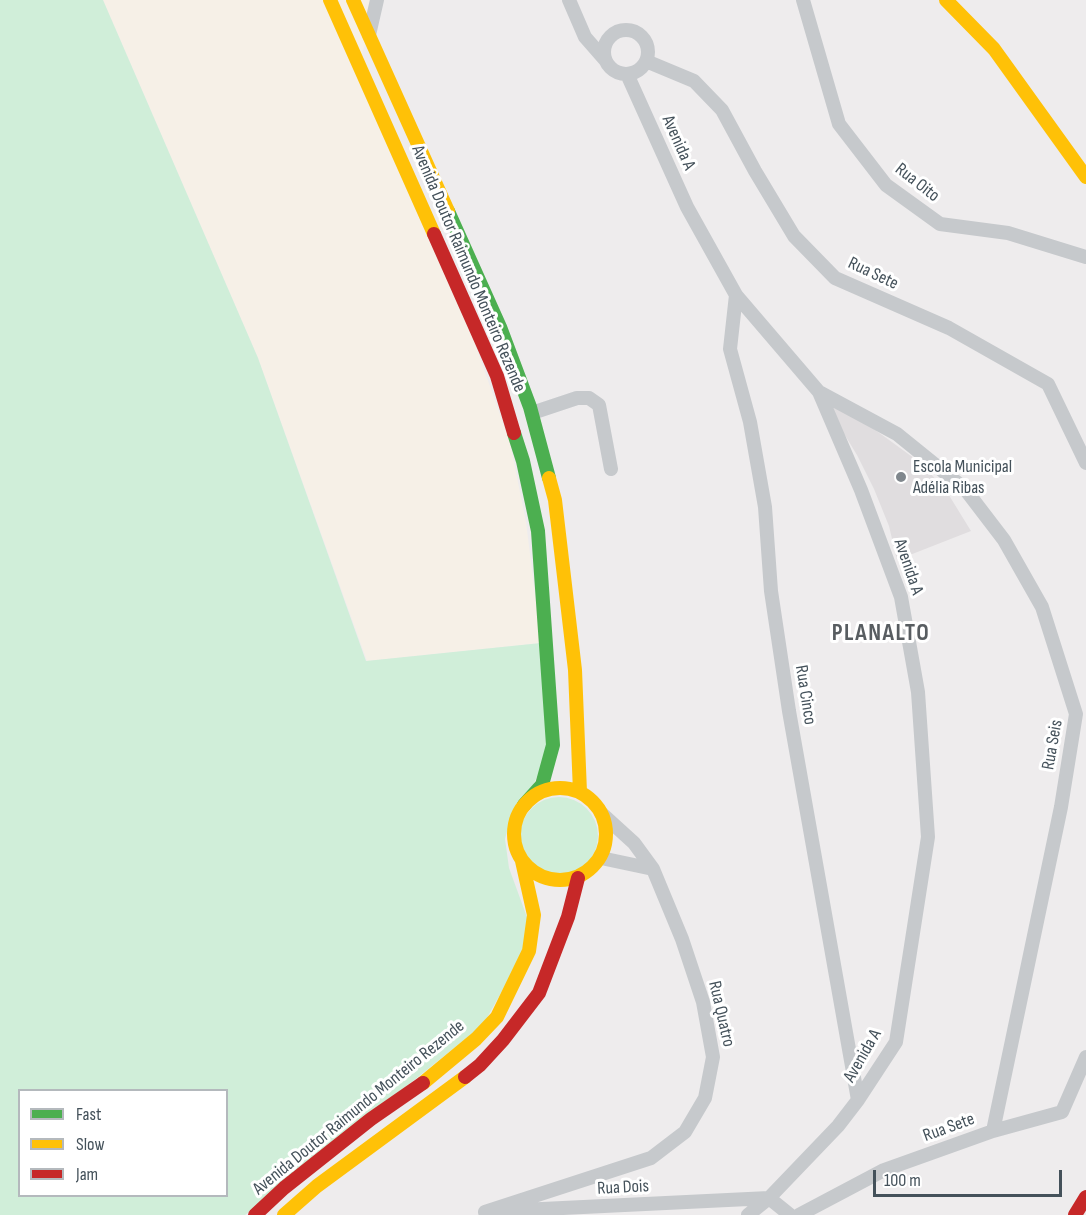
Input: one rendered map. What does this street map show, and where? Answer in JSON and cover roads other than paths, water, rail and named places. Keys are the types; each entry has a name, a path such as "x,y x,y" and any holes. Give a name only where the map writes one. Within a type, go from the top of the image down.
{"main road":[{"name":"Avenida Doutor Raimundo Monteiro Rezende","path":"255,1215 284,1188 362,1126 417,1088 476,1039 496,1017 529,951 534,915 522,861 516,848 514,833 517,818 524,805 542,785 553,745 538,531 523,461 497,376 330,0"},
{"name":"Avenida Doutor Raimundo Monteiro Rezende","path":"353,0 500,327 532,413 555,500 575,670 580,792"},
{"path":"946,0 994,49 1086,177"},
{"path":"522,861 533,872 547,879 563,881 578,878 591,870 601,858 606,843 606,828 601,813 592,801 580,792 560,788 546,790 534,796 524,805"},
{"name":"Avenida Doutor Raimundo Monteiro Rezende","path":"284,1215 317,1185 450,1089 480,1065 503,1040 538,993 568,917 578,878"},
{"path":"1075,1215 1086,1197"}],"street":[{"path":"369,35 377,0"},
{"path":"569,0 585,37 614,71 627,74 639,70 648,54 645,40 640,34 626,29 612,34 604,46 606,61"},
{"name":"Rua Oito","path":"803,0 839,124 886,185 940,224 1008,233 1086,256"},
{"name":"Rua Sete","path":"646,61 694,81 722,110 794,236 836,278 949,328 1048,384 1086,463"},
{"name":"Avenida A","path":"627,74 687,207 736,295 819,392 861,490 901,597 918,692 928,837 896,1041 858,1100 838,1126 769,1198 748,1215"},
{"name":"Rua Cinco","path":"736,295 730,349 750,422 765,507 771,591 789,711 858,1100"},
{"name":"Rua Seis","path":"819,392 897,434 965,489 1004,540 1041,607 1076,714 1061,807 993,1131"},
{"path":"532,413 577,398 589,398 598,405 611,469"},
{"name":"Rua Quatro","path":"482,1213 651,1158 685,1132 705,1098 713,1057 703,1002 682,939 653,869 634,843 601,813"},
{"path":"601,858 653,869"},
{"name":"Rua Sete","path":"799,1215 884,1170 993,1131 1062,1112 1086,1057"},
{"path":"769,1198 790,1215"},
{"name":"Rua Dois","path":"482,1213 769,1198"}],"place":[{"name":"Escola Municipal Adélia Ribas","path":"901,477"}],"district":[{"name":"PLANALTO","path":"881,634"}]}
